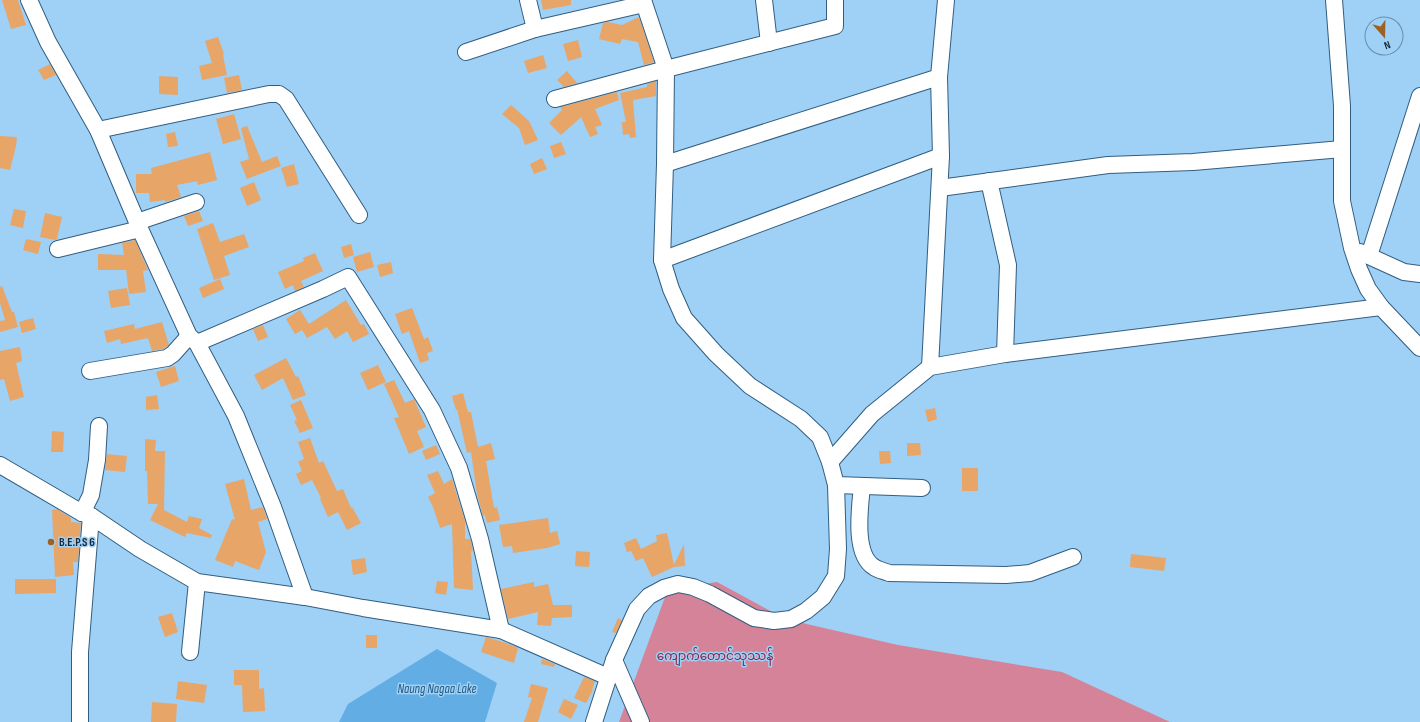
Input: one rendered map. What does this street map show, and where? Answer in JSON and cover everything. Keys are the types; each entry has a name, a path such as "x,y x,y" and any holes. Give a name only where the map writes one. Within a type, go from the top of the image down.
{"street":[{"path":"29,0 48,42 98,130 139,225 193,339 236,416 273,507 305,597"},
{"path":"528,0 535,29"},
{"path":"764,0 769,43"},
{"path":"555,99 835,26 835,0"},
{"path":"930,366 941,156 939,78 946,0"},
{"path":"1334,0 1342,106 1342,201 1352,248 1368,289 1381,307 1420,348"},
{"path":"466,52 535,29 644,2 666,69 662,260 671,289 684,318 716,354 750,386 801,419 820,437 830,462 836,485 838,548 836,576 823,597 806,611 790,619 774,621 754,618 693,587 678,584 664,588 649,596 637,609 614,660 594,722"},
{"path":"665,164 939,78"},
{"path":"98,130 269,94 279,94 286,99 359,215"},
{"path":"1369,256 1420,96"},
{"path":"940,188 1108,165 1193,162 1342,149"},
{"path":"662,260 941,156"},
{"path":"989,181 1008,266 1005,354"},
{"path":"58,249 139,225 196,202"},
{"path":"1352,248 1404,272 1420,274"},
{"path":"90,371 167,358 193,339 323,289 348,277 432,410 460,468 480,539 501,630"},
{"path":"830,462 872,414 930,366 1005,354 1381,307"},
{"path":"80,722 80,652 87,514 97,460 99,426"},
{"path":"0,465 87,514 140,549 197,582 305,597 363,608 501,630 608,677"},
{"path":"836,485 922,488"},
{"path":"862,486 859,534 865,556 873,567 889,573 1006,575 1030,573 1073,557"},
{"path":"190,652 197,582"},
{"path":"614,660 641,722"}],"green space":[{"name":"ကျောက်တောင်သုဿန်","path":"717,582 785,619 898,645 1062,672 1170,722 619,722 668,589"}],"water":[{"name":"Naung Nagaa Lake","path":"437,649 497,683 485,722 339,722 348,704"}],"building":[{"path":"2,0 18,0 26,25 11,29"},
{"path":"541,0 571,0 571,5 543,10"},
{"path":"639,17 654,62 644,65 638,42 622,39 620,44 599,39 603,23 608,22 622,25"},
{"path":"218,37 224,54 227,75 202,80 199,66 212,63 205,41"},
{"path":"578,40 582,57 568,61 563,44"},
{"path":"543,55 547,68 528,73 524,61"},
{"path":"50,64 56,75 44,80 38,70"},
{"path":"567,71 577,83 564,87 557,80"},
{"path":"239,75 242,90 227,93 224,78"},
{"path":"159,76 178,77 178,95 159,94"},
{"path":"656,81 656,96 633,100 636,137 630,138 629,134 623,135 622,122 626,122 620,93 647,87 647,84"},
{"path":"617,92 619,100 595,109 602,125 595,127 598,134 590,137 581,117 561,135 549,123 562,110 560,107"},
{"path":"511,105 529,121 538,140 525,145 519,128 502,114"},
{"path":"234,114 241,139 223,144 216,119"},
{"path":"247,126 262,162 277,156 281,166 247,179 240,162 249,159 241,128"},
{"path":"175,132 178,146 168,147 166,134"},
{"path":"0,136 17,137 10,170 0,168"},
{"path":"561,142 566,154 554,158 550,146"},
{"path":"210,152 217,180 198,185 197,181 177,185 181,197 165,202 165,200 150,202 149,193 136,193 136,174 152,174 151,168"},
{"path":"542,158 547,169 534,174 530,164"},
{"path":"294,164 299,184 287,187 281,168"},
{"path":"254,182 261,200 247,206 240,188"},
{"path":"14,209 26,211 23,228 10,225"},
{"path":"199,211 203,221 188,226 184,216"},
{"path":"45,213 62,217 57,239 55,240 40,237"},
{"path":"213,223 220,242 244,234 249,247 224,256 230,275 214,280 197,229"},
{"path":"26,239 41,242 38,254 23,250"},
{"path":"135,240 148,270 143,271 146,292 129,294 126,270 98,270 98,254 124,255 122,243"},
{"path":"351,244 354,255 344,258 341,247"},
{"path":"370,252 374,267 357,272 353,257"},
{"path":"315,253 323,271 301,281 304,287 295,291 293,285 285,289 278,272 304,261 303,258"},
{"path":"391,262 393,273 380,277 377,265"},
{"path":"220,279 224,289 203,298 199,288"},
{"path":"2,286 12,312 14,312 18,327 0,332 0,321 5,320 0,303 0,287"},
{"path":"127,288 130,305 111,308 108,291"},
{"path":"346,300 361,325 364,324 369,334 353,342 347,331 335,339 327,327 307,338 302,330 295,334 286,319 300,310 309,324"},
{"path":"412,308 424,339 428,337 433,351 427,353 429,360 420,363 409,331 402,334 395,314"},
{"path":"33,318 36,329 22,333 19,322"},
{"path":"162,322 169,345 163,349 152,351 148,338 121,344 120,339 107,343 104,331 134,324 135,329"},
{"path":"263,325 268,337 258,341 253,329"},
{"path":"20,347 22,361 16,363 24,397 10,401 4,379 0,380 0,351"},
{"path":"286,358 296,377 298,376 306,395 293,400 283,378 262,390 254,375"},
{"path":"378,365 386,382 368,390 360,373"},
{"path":"175,366 179,381 161,387 156,372"},
{"path":"394,380 405,403 414,399 426,427 417,431 424,447 409,454 394,418 399,417 384,384"},
{"path":"463,393 468,412 471,412 478,447 491,443 495,459 486,461 494,508 497,507 500,520 487,523 485,515 483,516 477,494 471,452 467,453 457,409 456,410 452,396"},
{"path":"157,395 159,409 146,410 146,397"},
{"path":"301,400 313,428 300,433 294,421 297,420 290,405"},
{"path":"935,408 937,419 928,422 925,410"},
{"path":"52,431 64,432 63,452 51,452"},
{"path":"310,438 319,463 323,461 337,491 343,489 351,508 352,507 361,523 347,530 338,512 328,517 312,480 301,485 296,474 302,471 298,462 304,459 298,442"},
{"path":"145,439 156,440 155,451 165,451 164,510 187,522 189,516 202,519 199,528 212,535 211,538 187,533 185,537 150,520 158,504 148,504 147,471 145,471"},
{"path":"907,443 920,443 921,455 907,456"},
{"path":"436,445 440,454 426,460 422,451"},
{"path":"879,451 890,451 891,463 880,464"},
{"path":"107,454 127,456 125,472 105,470"},
{"path":"962,468 978,468 978,491 962,491"},
{"path":"438,471 444,484 452,479 465,521 465,539 470,539 471,541 473,551 471,551 473,590 454,588 452,524 440,528 428,497 435,493 427,475"},
{"path":"244,479 251,510 263,507 267,519 258,522 266,552 259,570 235,561 233,567 215,560 232,519 235,520 225,484"},
{"path":"57,509 71,518 71,522 81,523 78,562 73,562 74,575 55,577 52,510"},
{"path":"548,518 550,533 557,531 560,544 547,548 513,553 512,546 503,547 499,525"},
{"path":"667,533 674,565 684,544 685,566 674,567 652,577 643,558 636,561 631,551 627,552 624,543 636,538 641,549 657,541 656,535"},
{"path":"576,551 590,552 589,567 575,566"},
{"path":"1131,554 1166,558 1164,571 1130,567"},
{"path":"365,558 367,572 353,575 351,560"},
{"path":"15,579 56,579 56,593 15,594"},
{"path":"437,581 448,582 446,595 435,593"},
{"path":"534,582 534,587 548,584 553,605 572,605 572,617 552,618 551,626 537,625 538,612 508,619 501,589"},
{"path":"172,613 178,632 165,637 158,617"},
{"path":"618,618 622,620 616,633 612,632"},
{"path":"366,635 377,635 377,648 366,648"},
{"path":"486,637 518,648 514,663 481,652"},
{"path":"542,659 555,664 554,667 541,664"},
{"path":"234,670 259,670 259,689 264,688 265,711 243,712 242,685 234,685"},
{"path":"584,677 595,681 593,690 586,703 574,698"},
{"path":"178,681 207,685 204,703 176,699"},
{"path":"531,684 548,688 538,722 524,722 532,698 528,697"},
{"path":"564,699 578,705 571,719 558,712"},
{"path":"152,702 177,704 176,722 151,722"}],"place":[{"name":"B.E.P.S 6","path":"51,542"}]}
